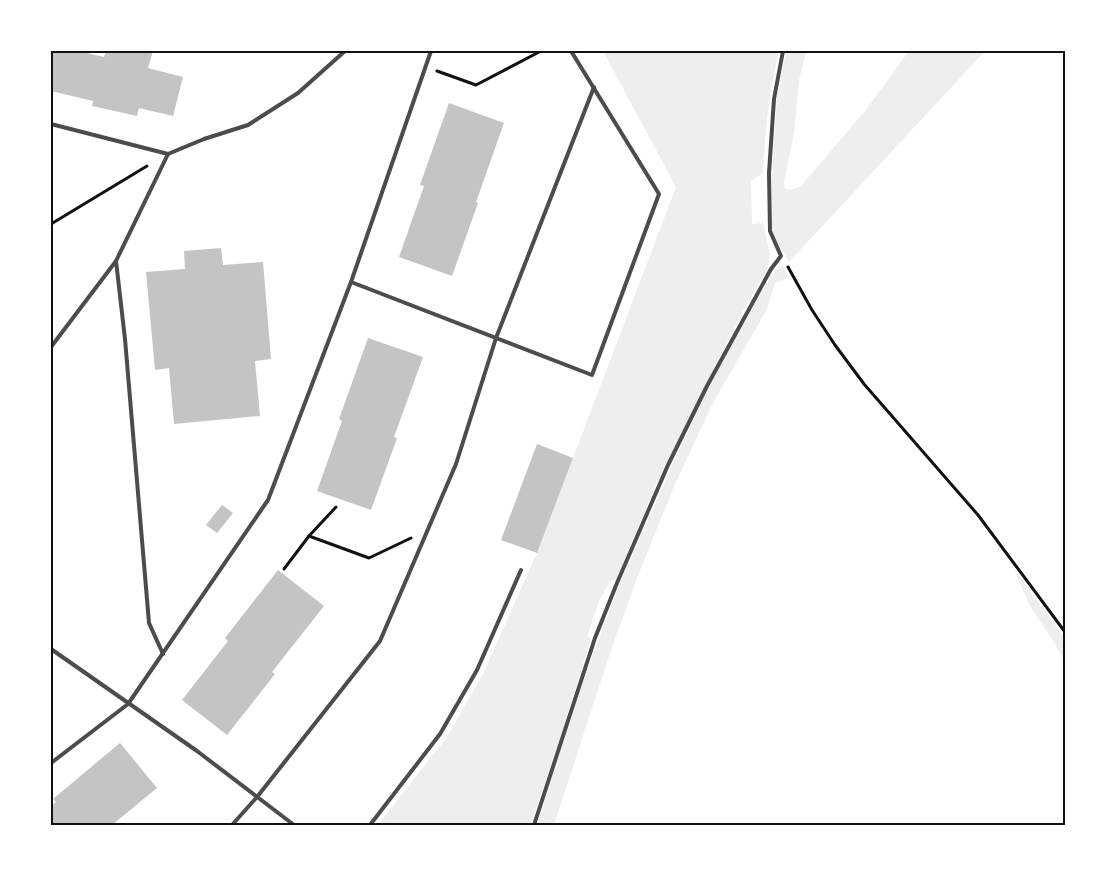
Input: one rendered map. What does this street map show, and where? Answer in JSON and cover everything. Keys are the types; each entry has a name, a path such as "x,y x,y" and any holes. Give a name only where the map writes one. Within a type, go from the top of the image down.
{"lane":[{"path":"51,124 168,154 204,139 248,125 298,93 345,51"},
{"path":"51,763 128,704 268,500 351,282 431,51"},
{"path":"351,282 592,375 659,194 571,51"},
{"path":"534,825 595,638 668,465 707,386 766,277 781,256 770,231 769,173 774,99 783,51"},
{"path":"232,825 257,797 380,640 456,464 496,338 594,87"},
{"path":"51,347 116,261 168,154"},
{"path":"116,261 125,339 149,623 162,654"},
{"path":"370,825 440,734 476,670 521,570"},
{"path":"51,649 197,751 294,825"}],"path":[{"path":"426,67 476,85 541,51"},
{"path":"51,224 168,154"},
{"path":"781,256 812,310 864,384 978,515 1065,632"},
{"path":"284,569 309,536 336,507"},
{"path":"309,536 369,558 427,530"}],"shaded area":[{"path":"603,51 779,51 768,112 763,173 751,181 752,224 763,223 770,255 767,270 744,309 656,485 616,580 610,581 599,601 587,637 591,638 559,742 530,825 378,825 447,737 483,674 537,553 676,187"},
{"path":"786,51 806,51 799,80 794,133 784,182 785,189 792,190 801,186 865,111 909,51 985,51 789,262 775,239 772,228 772,173 777,98"},
{"path":"778,267 783,267 789,277 775,283 767,309 714,401 675,484 637,578 610,653 554,825 537,825 585,676 620,583 709,387 760,294"},
{"path":"1014,569 1065,638 1065,662 1030,606"}],"building":[{"path":"51,51 79,51 104,57 106,51 153,51 148,68 183,77 173,116 139,108 137,116 92,106 93,101 51,91"},
{"path":"449,103 504,123 452,276 399,257 424,186 420,185"},
{"path":"221,248 223,265 263,262 271,359 255,361 260,416 174,424 169,368 155,370 146,272 185,269 184,251"},
{"path":"368,338 423,357 394,437 397,438 371,510 317,491 342,421 339,419"},
{"path":"537,444 573,458 537,553 501,540"},
{"path":"222,505 233,513 217,533 206,525"},
{"path":"278,570 324,606 272,672 275,674 227,735 182,700 228,641 225,638"},
{"path":"120,743 157,788 112,825 51,825 51,806 56,802 53,799"}]}
